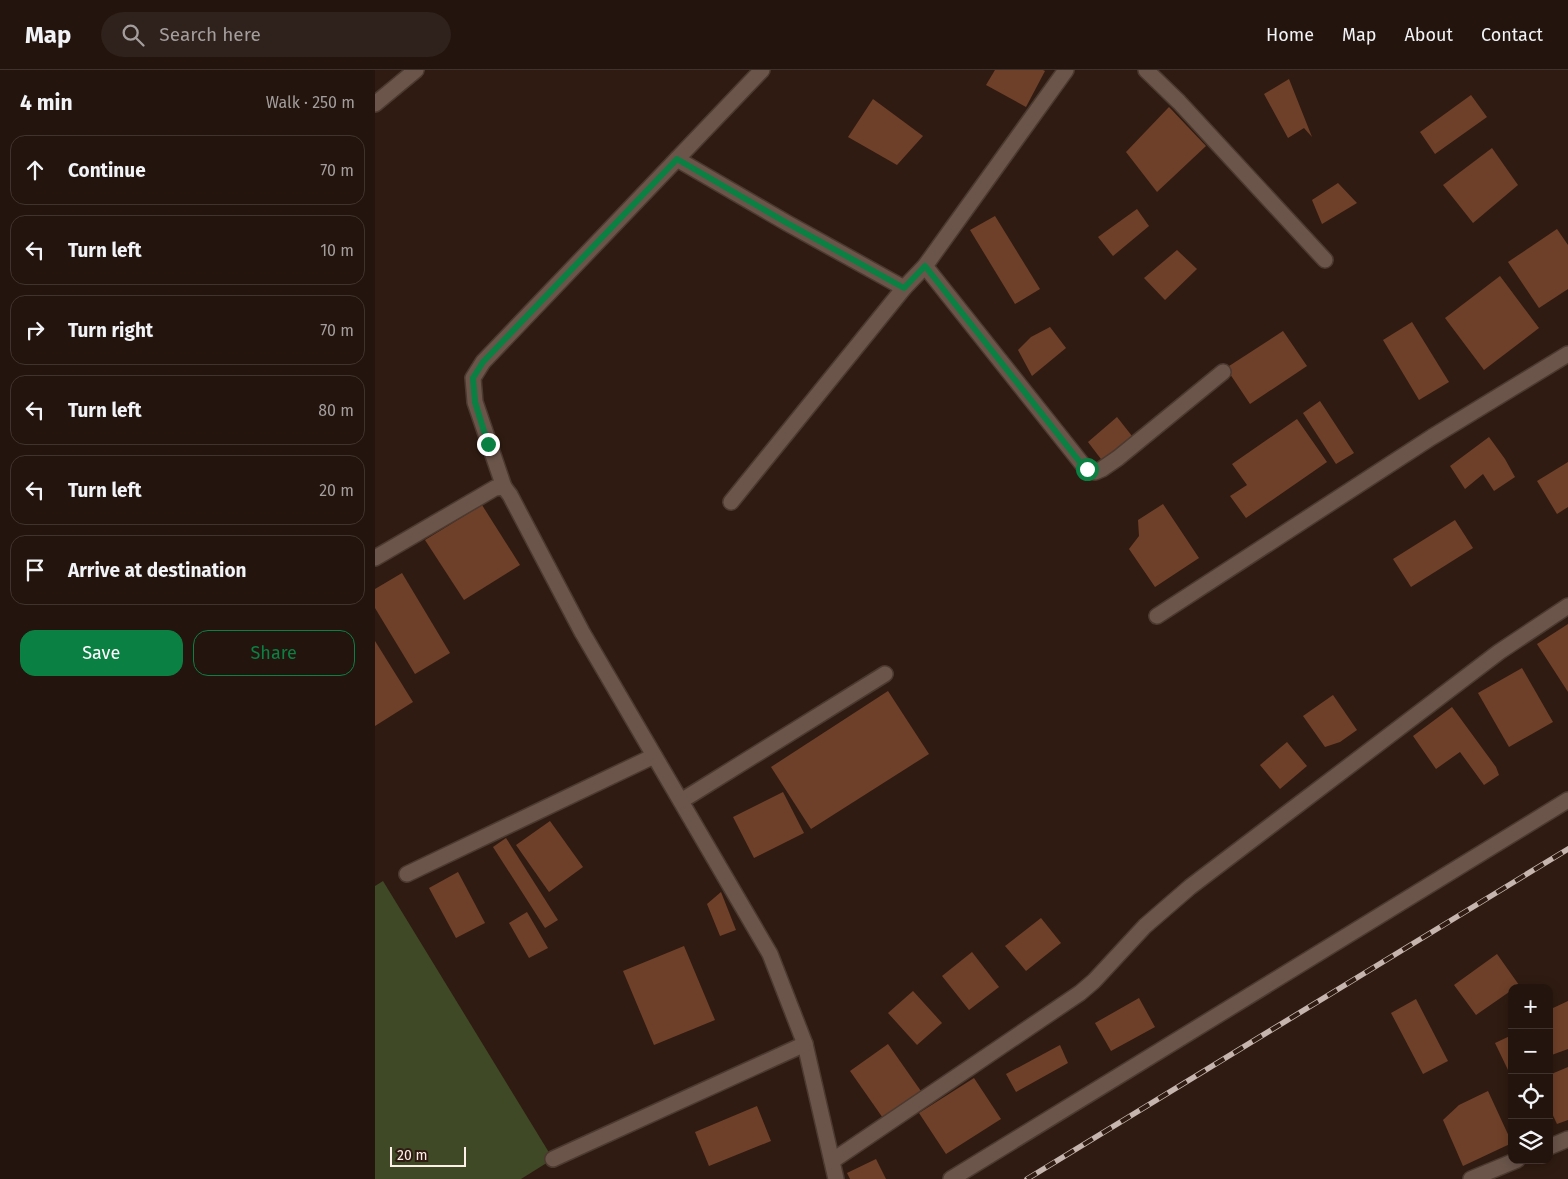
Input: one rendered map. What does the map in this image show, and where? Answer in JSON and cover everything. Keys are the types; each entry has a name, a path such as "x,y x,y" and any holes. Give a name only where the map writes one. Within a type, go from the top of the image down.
{"street":[{"path":"375,104 416,70"},
{"path":"762,70 483,362 473,378 475,402 504,487 582,632 770,954 805,1044 836,1179"},
{"path":"731,502 904,288 925,266 1065,70"},
{"path":"1146,70 1179,102 1325,260"},
{"path":"677,159 904,288"},
{"path":"925,266 1083,466 1095,472 1118,458 1223,372"},
{"path":"1157,616 1432,437 1568,354"},
{"path":"375,558 495,488 504,487"},
{"path":"832,1161 1080,993 1094,981 1145,926 1190,887 1499,652 1568,606"},
{"path":"681,801 885,674"},
{"path":"407,874 655,756"},
{"path":"951,1179 1568,800"},
{"path":"553,1159 805,1044"},
{"path":"1553,1145 1568,1139"},
{"path":"1471,1179 1508,1164"}],"green space":[{"path":"383,881 553,1159 521,1179 375,1179 375,886"}],"building":[{"path":"995,70 1045,71 1026,107 986,85"},
{"path":"1289,79 1312,137 1304,128 1288,138 1264,94"},
{"path":"1471,95 1487,117 1435,154 1420,132"},
{"path":"873,99 923,136 897,165 848,137"},
{"path":"1169,107 1206,146 1157,192 1126,152"},
{"path":"1492,148 1518,185 1473,223 1443,185"},
{"path":"1338,183 1357,203 1322,224 1312,200"},
{"path":"1137,209 1149,226 1113,256 1098,237"},
{"path":"995,216 1040,289 1015,304 970,230"},
{"path":"1557,229 1568,245 1568,289 1539,308 1508,262"},
{"path":"1177,250 1197,269 1165,300 1144,278"},
{"path":"1500,276 1539,328 1484,370 1445,318"},
{"path":"1412,322 1449,382 1419,400 1383,340"},
{"path":"1050,327 1066,348 1032,376 1018,350 1031,337"},
{"path":"1283,331 1307,366 1250,404 1226,368"},
{"path":"1320,401 1354,453 1336,464 1303,413"},
{"path":"1117,417 1132,436 1104,463 1088,442"},
{"path":"1297,419 1327,462 1246,518 1230,496 1247,485 1232,464"},
{"path":"1489,437 1515,477 1494,491 1483,474 1465,489 1450,466"},
{"path":"1568,462 1568,507 1557,514 1537,481"},
{"path":"1163,504 1199,558 1155,587 1129,549 1139,536 1138,520"},
{"path":"482,505 520,565 464,600 425,540"},
{"path":"1455,520 1473,548 1411,587 1393,559"},
{"path":"402,573 450,653 415,674 375,608 375,589"},
{"path":"1568,624 1568,692 1537,644"},
{"path":"375,641 413,702 375,726"},
{"path":"1522,668 1553,722 1509,747 1478,693"},
{"path":"888,691 929,754 811,829 771,767"},
{"path":"1333,695 1357,730 1340,742 1325,747 1303,716"},
{"path":"1452,707 1496,767 1499,775 1484,785 1460,752 1436,769 1413,736"},
{"path":"1287,742 1307,766 1280,789 1260,765"},
{"path":"783,792 804,833 754,858 733,817"},
{"path":"550,821 583,867 549,892 516,845"},
{"path":"506,838 558,920 545,928 493,847"},
{"path":"458,872 485,923 456,938 429,888"},
{"path":"721,892 736,930 720,936 707,904"},
{"path":"527,912 548,948 529,958 509,923"},
{"path":"1041,918 1061,943 1026,971 1005,946"},
{"path":"684,946 715,1020 654,1045 623,971"},
{"path":"972,952 999,987 969,1010 942,976"},
{"path":"1497,954 1518,984 1508,984 1508,993 1476,1015 1454,985"},
{"path":"913,991 942,1023 917,1045 888,1013"},
{"path":"1139,998 1155,1027 1111,1051 1095,1023"},
{"path":"1416,999 1448,1061 1423,1074 1391,1013"},
{"path":"1568,1001 1568,1049 1553,1055 1553,1029 1553,1008"},
{"path":"1508,1037 1508,1070 1495,1043"},
{"path":"888,1044 923,1094 885,1121 850,1071"},
{"path":"1060,1045 1068,1063 1016,1092 1006,1074"},
{"path":"1568,1067 1568,1120 1557,1124 1553,1116 1553,1073"},
{"path":"974,1078 1001,1119 946,1154 919,1113"},
{"path":"1488,1091 1508,1134 1508,1145 1463,1166 1443,1120 1459,1105"},
{"path":"757,1106 771,1141 709,1166 695,1132"},
{"path":"876,1159 886,1179 850,1179 847,1173"}],"railway":[{"path":"1027,1179 1568,849"}],"route":[{"path":"488,444 475,402 473,378 483,362 677,159 904,288 925,266 1087,469"}]}
